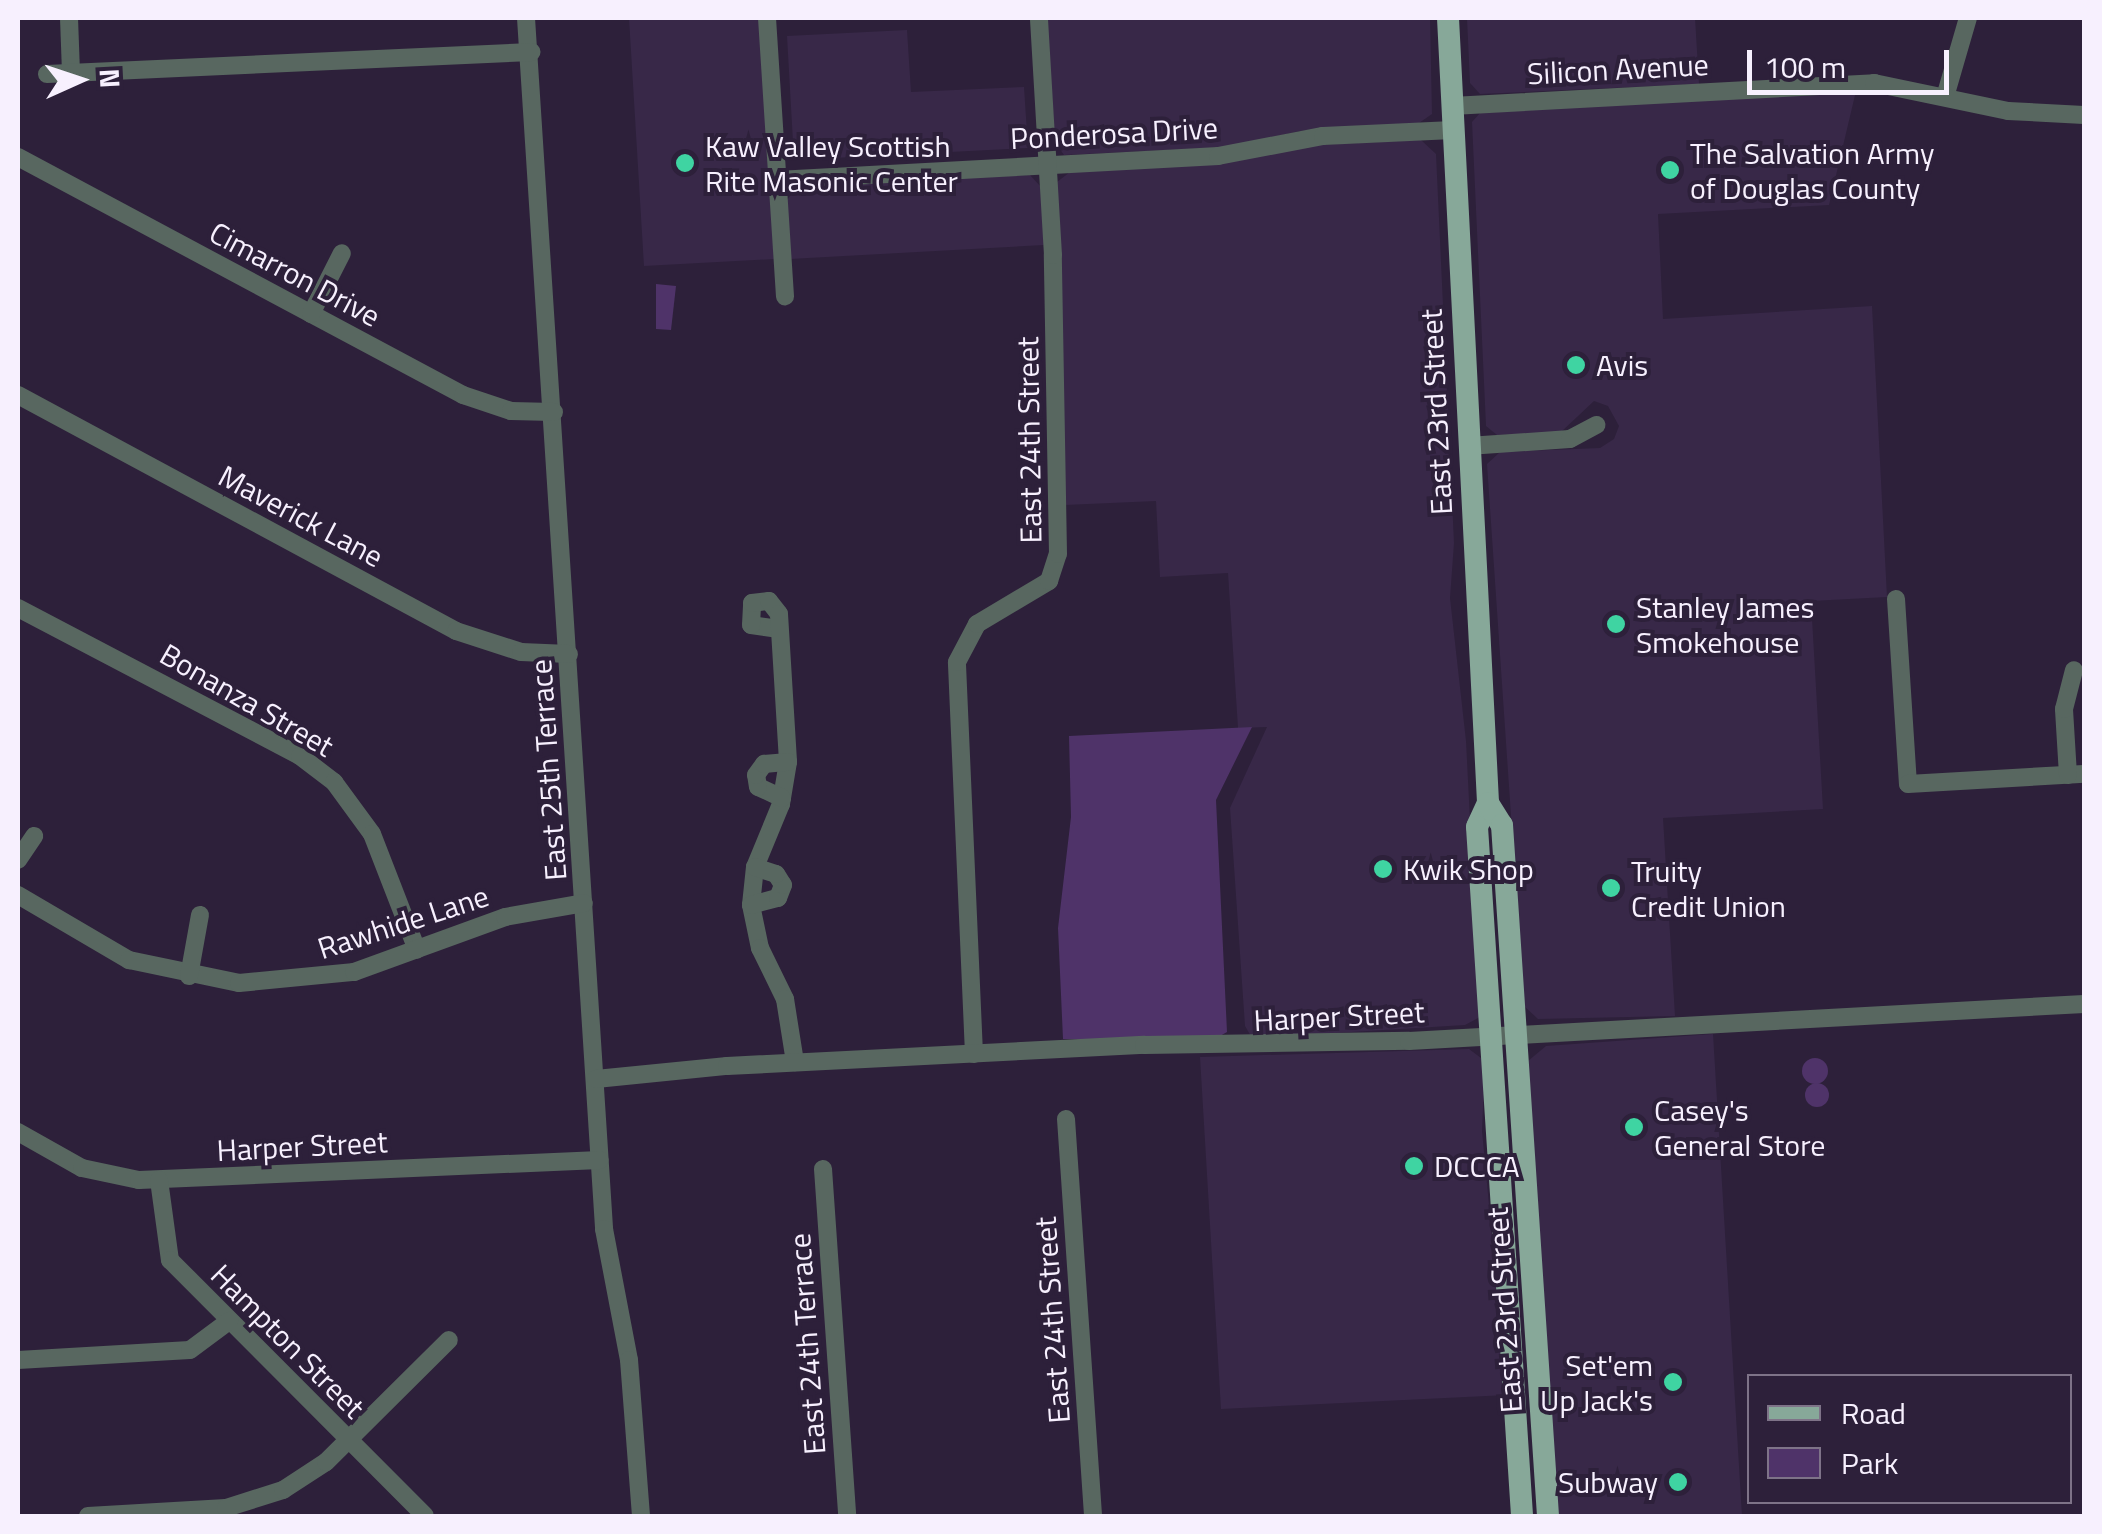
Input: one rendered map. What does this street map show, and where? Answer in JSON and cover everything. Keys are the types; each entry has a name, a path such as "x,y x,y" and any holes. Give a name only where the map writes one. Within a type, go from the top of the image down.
{"main road":[{"name":"East 23rd Street","path":"1448,18 1488,804 1477,827 1522,1516"},
{"name":"East 23rd Street","path":"1488,804 1502,825 1548,1516"}],"street":[{"path":"69,18 71,73"},
{"name":"East 25th Terrace","path":"526,18 532,52 606,1255 634,1398 641,1516"},
{"path":"767,18 785,296"},
{"name":"East 24th Street","path":"974,1054 956,662 977,624 1048,581 1058,554 1048,165 1039,18"},
{"path":"1945,97 1968,18"},
{"path":"47,74 532,52"},
{"name":"Silicon Avenue","path":"1452,106 1874,83 2008,111 2084,115"},
{"name":"Ponderosa Drive","path":"778,180 1218,156 1322,136 1453,130"},
{"name":"Cimarron Drive","path":"18,157 490,406 554,412"},
{"path":"311,314 342,252"},
{"name":"Maverick Lane","path":"18,395 475,640 521,652 569,654"},
{"path":"1468,446 1570,439 1596,425"},
{"path":"1896,599 1908,784 2076,775 2064,709 2074,670"},
{"name":"Bonanza Street","path":"18,608 300,756 334,782 372,834 417,950"},
{"path":"779,630 788,762 782,798 755,867 751,905 760,948 786,998 795,1062"},
{"path":"782,798 758,787 756,775 764,764 788,762"},
{"path":"18,860 34,836"},
{"path":"751,905 778,898 783,886 776,874 755,867"},
{"name":"Rawhide Lane","path":"18,895 96,945 188,976 300,982 417,950 505,917 584,903"},
{"path":"188,976 200,915"},
{"name":"Harper Street","path":"596,1080 795,1062 1516,1035 2084,1004"},
{"name":"East 24th Street","path":"1066,1119 1093,1516"},
{"name":"Harper Street","path":"18,1132 82,1168 160,1180 600,1160"},
{"name":"East 24th Terrace","path":"823,1169 847,1516"},
{"name":"Hampton Street","path":"160,1180 170,1260 425,1516"},
{"path":"18,1360 190,1350 229,1321"},
{"path":"88,1516 246,1504 311,1474 449,1340"}],"shaded area":[{"path":"629,18 760,18 774,259 644,266"},
{"path":"1047,18 1430,18 1432,114 1419,123 1300,131 1230,147 1064,155 1055,142"},
{"path":"1467,18 1695,18 1699,84 1480,94 1470,83"},
{"path":"907,30 911,92 1024,87 1028,148 794,160 787,36"},
{"path":"1856,91 1829,205 1658,214 1663,319 1872,306 1887,597 1811,601 1823,809 1663,818 1675,1016 1538,1019 1524,1006 1487,464 1500,452 1600,448 1614,439 1619,426 1608,406 1594,401 1561,432 1497,435 1486,426 1472,122 1480,113"},
{"path":"1421,140 1436,154 1454,543 1450,598 1466,741 1480,1017 1465,1025 1252,1038 1245,1026 1230,808 1267,727 1238,728 1228,573 1160,577 1156,501 1065,505 1057,182 1070,172 1219,164 1317,145"},
{"path":"1030,175 1041,187 1044,245 790,259 787,200 797,187"},
{"path":"1713,1034 1742,1516 1557,1516 1528,1061 1546,1046"},
{"path":"1469,1049 1485,1061 1482,1131 1507,1395 1221,1409 1200,1057"}],"green space":[{"path":"656,284 676,286 671,330 656,329"},
{"path":"1252,727 1216,800 1227,1032 1213,1040 1063,1039 1058,928 1071,817 1069,736"},
{"path":"1815,1058 1824,1062 1828,1071 1824,1080 1815,1084 1806,1080 1802,1071 1806,1062"},
{"path":"1817,1083 1829,1095 1817,1107 1805,1095"}],"place":[{"name":"Kaw Valley Scottish Rite Masonic Center","path":"685,163"},
{"name":"The Salvation Army of Douglas County","path":"1670,170"},
{"name":"Avis","path":"1576,365"},
{"name":"Stanley James Smokehouse","path":"1616,624"},
{"name":"Kwik Shop","path":"1383,869"},
{"name":"Truity Credit Union","path":"1611,888"},
{"name":"Casey's General Store","path":"1634,1127"},
{"name":"DCCCA","path":"1414,1166"},
{"name":"Set'em Up Jack's","path":"1673,1382"},
{"name":"Subway","path":"1678,1482"}]}
